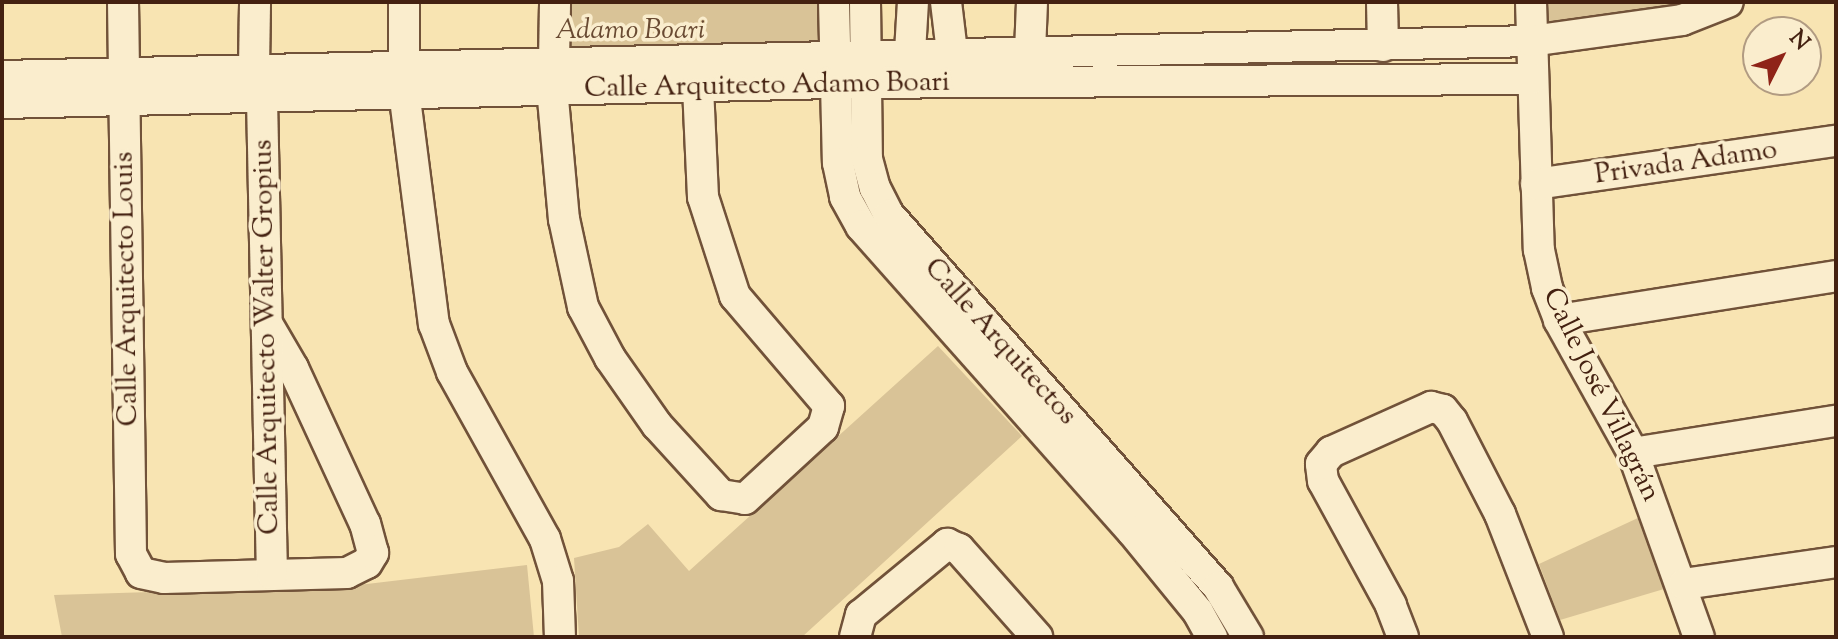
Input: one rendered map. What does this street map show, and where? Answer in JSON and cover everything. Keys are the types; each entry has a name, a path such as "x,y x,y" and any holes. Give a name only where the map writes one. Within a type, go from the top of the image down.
{"street":[{"name":"Calle Arquitecto Louis","path":"123,2 131,554 141,573 164,578 272,574"},
{"path":"254,68 255,2"},
{"path":"404,2 403,79 434,324 452,372 545,539 558,581 560,637"},
{"path":"555,2 553,75 564,219 583,307 610,358 695,468 721,495 733,500 751,497 823,427 829,416 825,399 735,296 703,197 698,88"},
{"name":"Calle Arquitectos","path":"834,2 849,68"},
{"name":"Calle Arquitectos","path":"865,2 849,68 838,163 845,197 902,277 998,362 1218,587 1248,637"},
{"path":"910,52 913,2"},
{"path":"946,2 952,52"},
{"path":"1030,52 1032,2"},
{"path":"1382,2 1383,46"},
{"name":"Calle José Villagrán","path":"1531,2 1539,250 1559,320 1633,453 1684,584 1699,637"},
{"name":"Calle Arquitecto Adamo Boari","path":"553,75 698,88 849,68 910,52 1531,41 1682,20 1728,2"},
{"name":"Calle Arquitecto Adamo Boari","path":"2,103 254,68 403,79 849,68 1532,79"},
{"name":"Calle Arquitecto Adamo Boari","path":"2,76 262,99 403,79"},
{"name":"Calle Arquitecto Walter Gropius","path":"262,99 272,574"},
{"name":"Privada Adamo","path":"1536,184 1836,141"},
{"path":"1559,320 1836,276"},
{"path":"269,327 293,368 365,524 373,553 367,563 347,573 272,574"},
{"name":"Calle Arquitectos","path":"998,362 1212,637"},
{"path":"1403,637 1391,605 1323,481 1321,464 1331,452 1425,409 1443,410 1500,514 1548,637"},
{"path":"1633,453 1836,421"},
{"path":"854,632 861,615 947,544 959,549 1037,637"},
{"path":"1684,584 1836,562"}],"green space":[{"name":"Adamo Boari","path":"555,2 834,2 834,62 555,62"},
{"path":"1531,2 1728,2 1531,41"},
{"path":"938,346 1022,436 802,637 579,637 574,558 619,547 648,524 689,571"},
{"path":"1640,517 1664,589 1560,620 1539,564"},
{"path":"527,565 534,637 62,637 54,595 350,586"}]}
